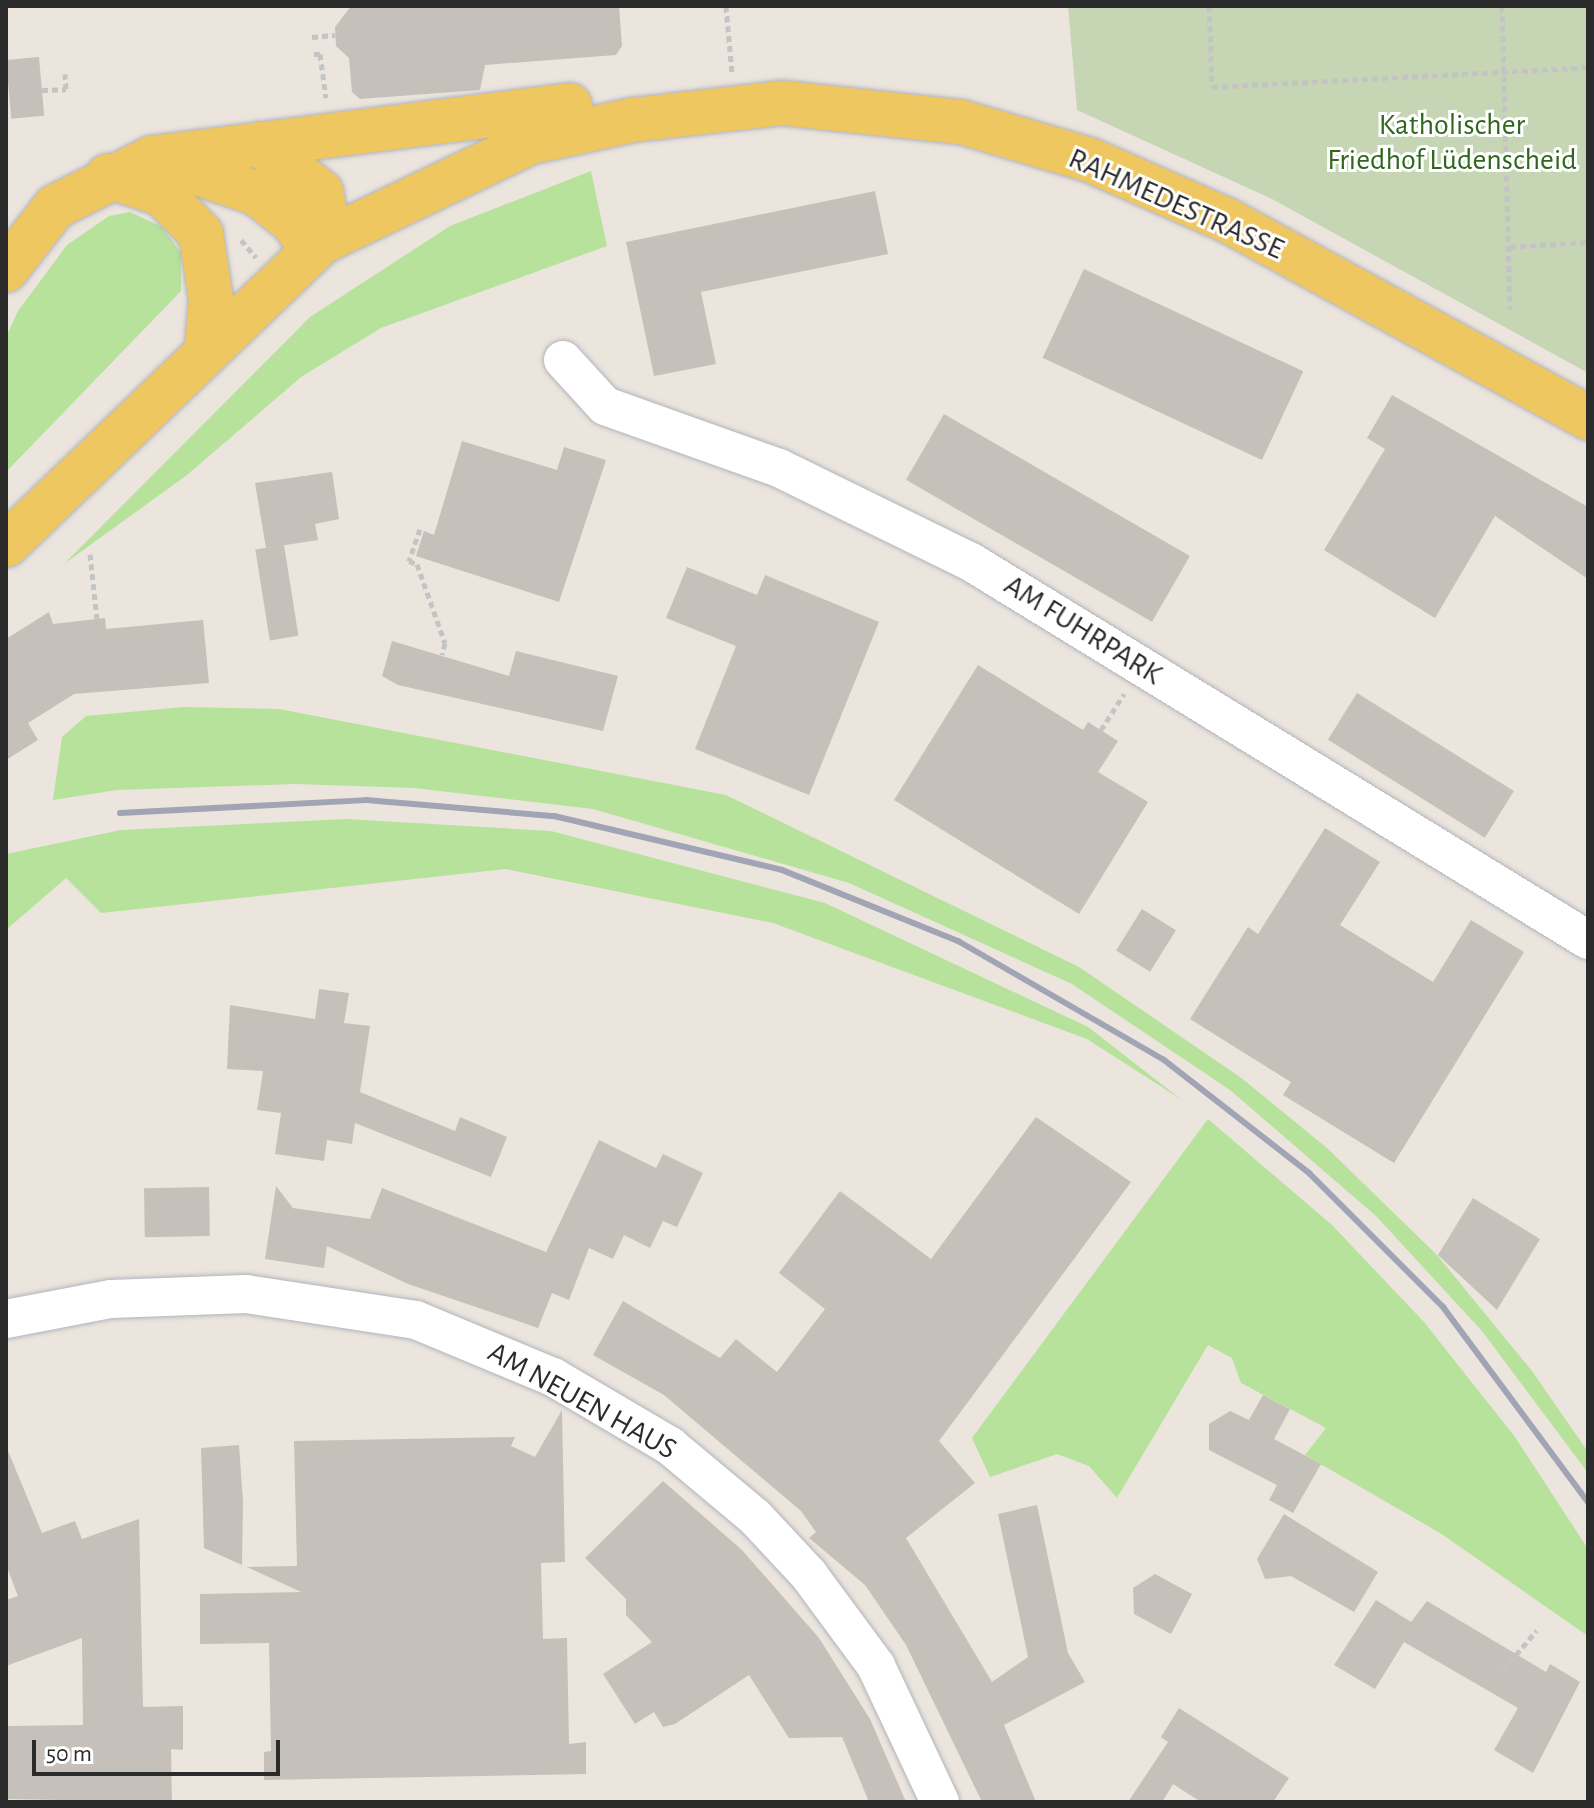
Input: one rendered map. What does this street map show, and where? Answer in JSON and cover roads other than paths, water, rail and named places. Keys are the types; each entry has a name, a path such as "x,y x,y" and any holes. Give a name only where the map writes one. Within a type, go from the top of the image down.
{"main road":[{"path":"6,269 55,207 108,176 152,158 495,120 733,82 783,103"},
{"name":"RAHMEDESTRASSE","path":"6,545 97,464 207,347 317,246 531,142 633,120 783,103 961,122 1090,160 1227,220 1588,418"},
{"path":"152,158 256,193 317,246 328,227 321,192 260,144"},
{"path":"108,176 162,194 201,234 211,299 207,347"}],"street":[{"name":"AM FUHRPARK","path":"563,360 605,406 779,468 971,562 1588,940"},
{"name":"AM NEUEN HAUS","path":"6,1319 111,1299 246,1294 416,1320 553,1377 670,1446 755,1517 809,1575 876,1666 940,1802"}],"railway":[{"path":"120,813 366,800 554,816 782,870 958,941 1164,1060 1309,1173 1443,1307 1588,1502"}],"park label":[{"name":"Katholischer Friedhof Lüdenscheid","path":"1452,142"}]}
